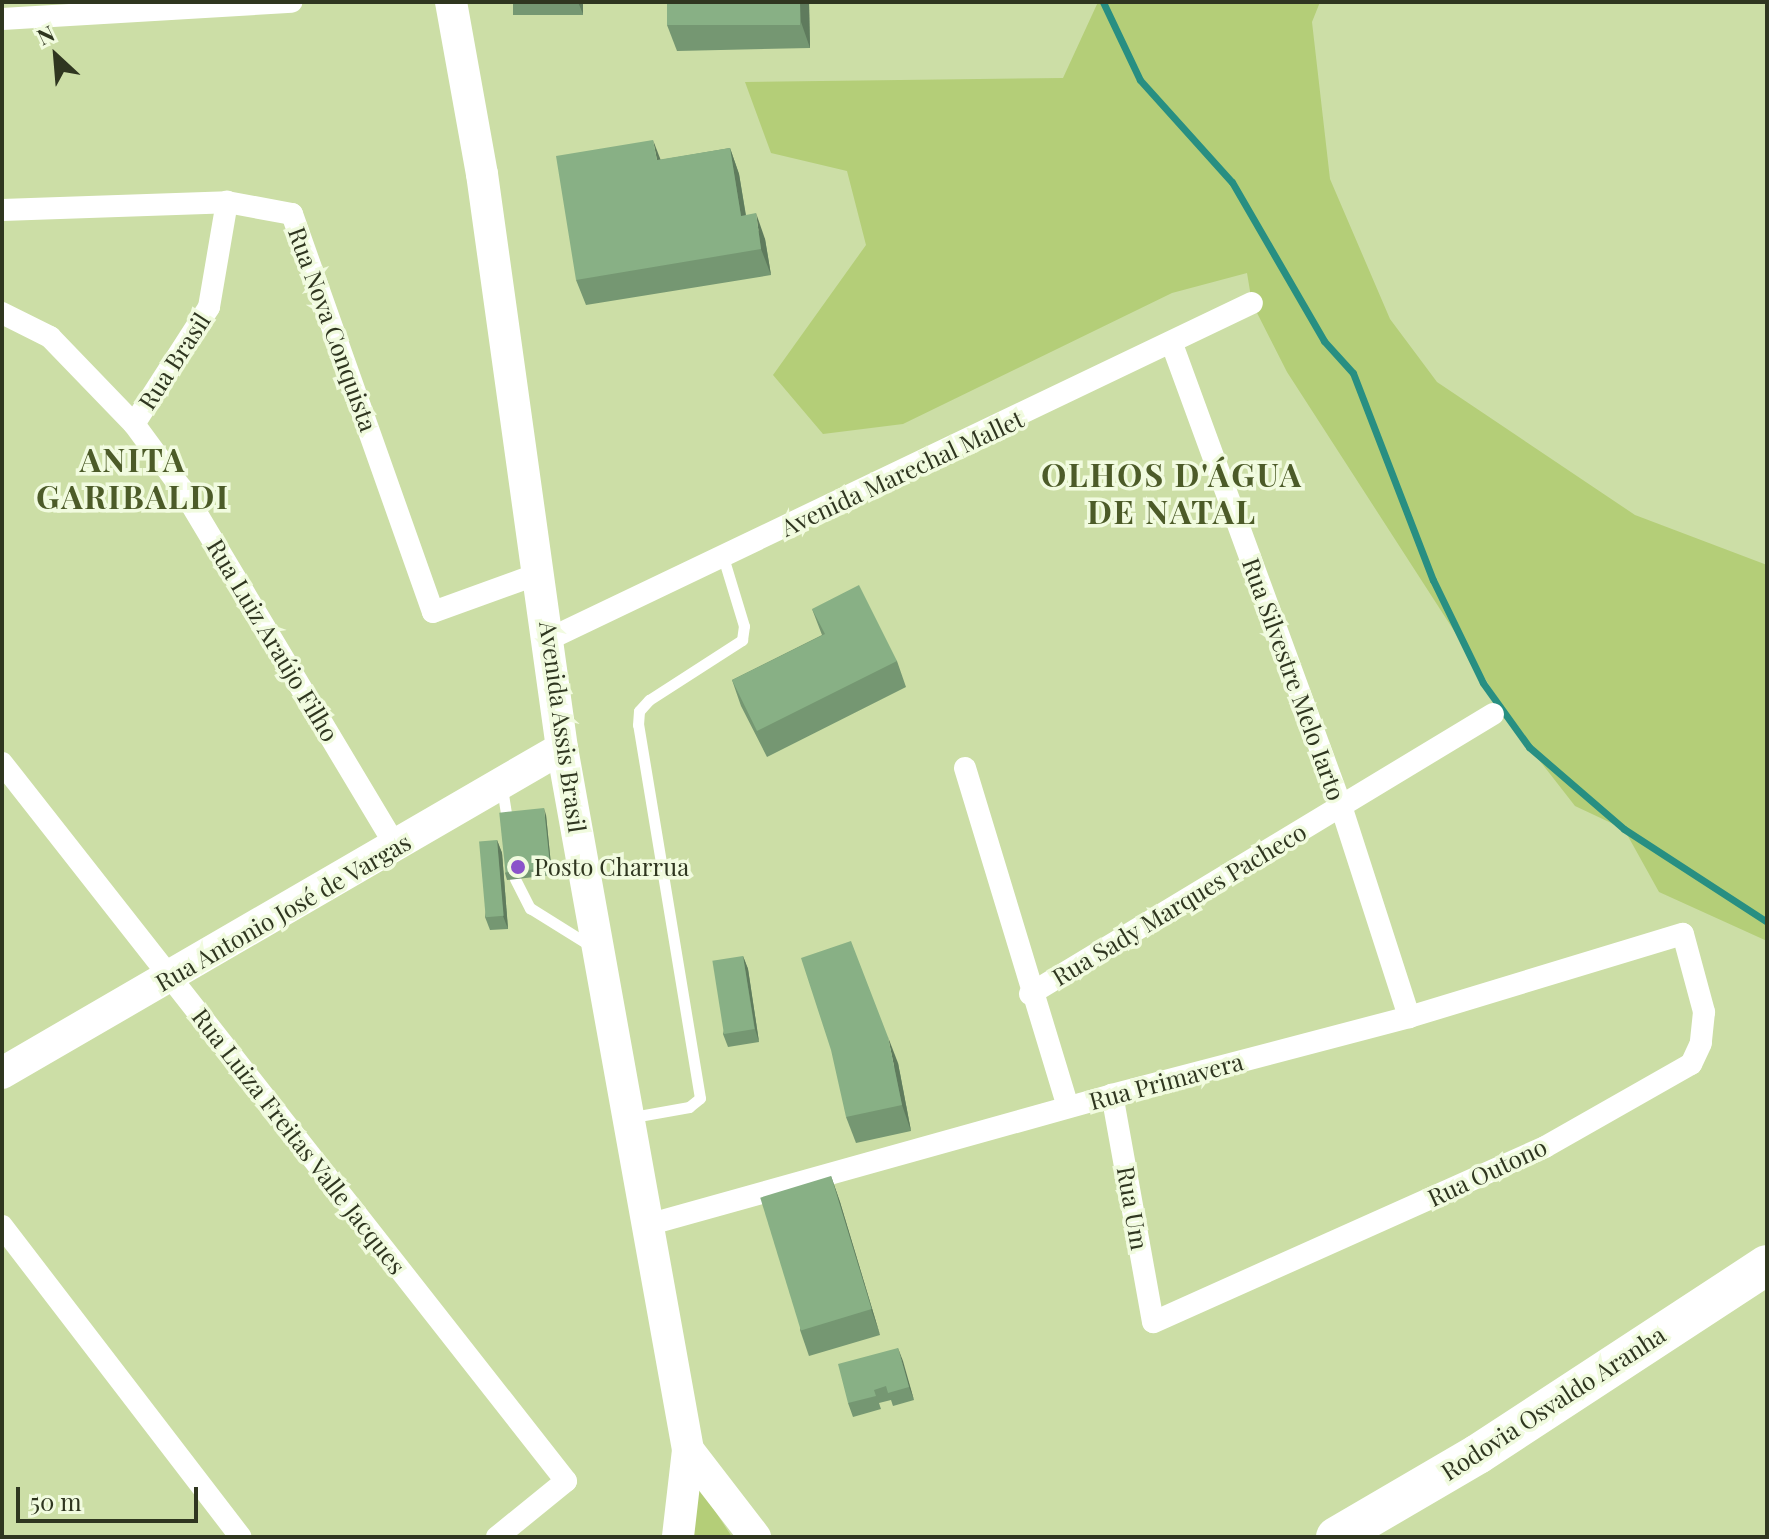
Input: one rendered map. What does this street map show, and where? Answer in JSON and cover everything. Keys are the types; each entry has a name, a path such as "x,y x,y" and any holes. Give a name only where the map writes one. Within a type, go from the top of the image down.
{"highway":[{"name":"Rodovia Osvaldo Aranha","path":"1336,1537 1478,1454 1767,1265"}],"main road":[{"name":"Avenida Assis Brasil","path":"451,2 541,573 562,748 688,1450 678,1537"},
{"name":"Rua Antonio José de Vargas","path":"2,1073 171,978 562,748"},
{"name":"Avenida Assis Brasil","path":"688,1450 755,1537"}],"street":[{"path":"2,19 292,2"},
{"name":"Rua Nova Conquista","path":"2,210 227,202 292,214 433,612 541,573"},
{"name":"Rua Brasil","path":"134,424 209,307 227,202"},
{"name":"Avenida Marechal Mallet","path":"549,639 1172,344 1252,303"},
{"name":"Rua Luiz Araújo Filho","path":"2,313 50,337 134,424 189,501 396,846"},
{"name":"Rua Silvestre Melo Iarto","path":"1172,344 1341,806 1409,1017"},
{"name":"Rua Sady Marques Pacheco","path":"1030,994 1493,714"},
{"name":"Rua Luiza Freitas Valle Jacques","path":"2,763 566,1481 497,1537"},
{"path":"965,768 1030,994 1068,1107"},
{"name":"Rua Primavera","path":"647,1225 1068,1107 1409,1017 1683,934"},
{"name":"Rua Outono","path":"1153,1322 1545,1147 1691,1064 1701,1043 1704,1012 1683,934"},
{"name":"Rua Um","path":"1112,1095 1153,1322"},
{"path":"2,1226 241,1537"}],"lane":[{"path":"628,1118 689,1107 700,1098 638,725 639,711 649,700 742,640 744,626 723,557"},
{"path":"502,784 507,819"},
{"path":"515,879 530,908 598,951"}],"green space":[{"path":"1098,2 1320,2 1312,22 1330,179 1390,319 1437,382 1635,515 1767,565 1767,941 1659,892 1624,829 1575,806 1529,747 1287,372 1252,303 1247,273 1172,293 903,424 823,434 773,375 866,245 847,171 771,153 745,82 1063,78"},
{"path":"693,1477 732,1537 691,1537"}],"building":[{"path":"667,2 800,2 800,25 667,25"},
{"path":"653,140 657,160 730,148 741,216 756,213 761,249 576,280 556,156"},
{"path":"859,585 897,661 757,731 732,680 825,634 812,609"},
{"path":"544,808 550,868 506,872 499,813"},
{"path":"497,840 504,916 486,917 479,842"},
{"path":"851,941 888,1037 902,1105 846,1117 831,1050 801,958"},
{"path":"743,956 755,1029 724,1034 712,961"},
{"path":"831,1176 872,1309 801,1331 760,1198"},
{"path":"898,1348 909,1387 888,1393 886,1386 874,1390 876,1396 848,1403 838,1364"}],"waterway":[{"path":"1103,2 1140,80 1232,182 1324,341 1353,373 1433,580 1483,683 1529,747 1624,829 1767,922"}],"place":[{"name":"Posto Charrua","path":"518,867"}],"district":[{"name":"ANITA GARIBALDI","path":"133,478"},
{"name":"OLHOS D'ÁGUA DE NATAL","path":"1172,494"}]}
